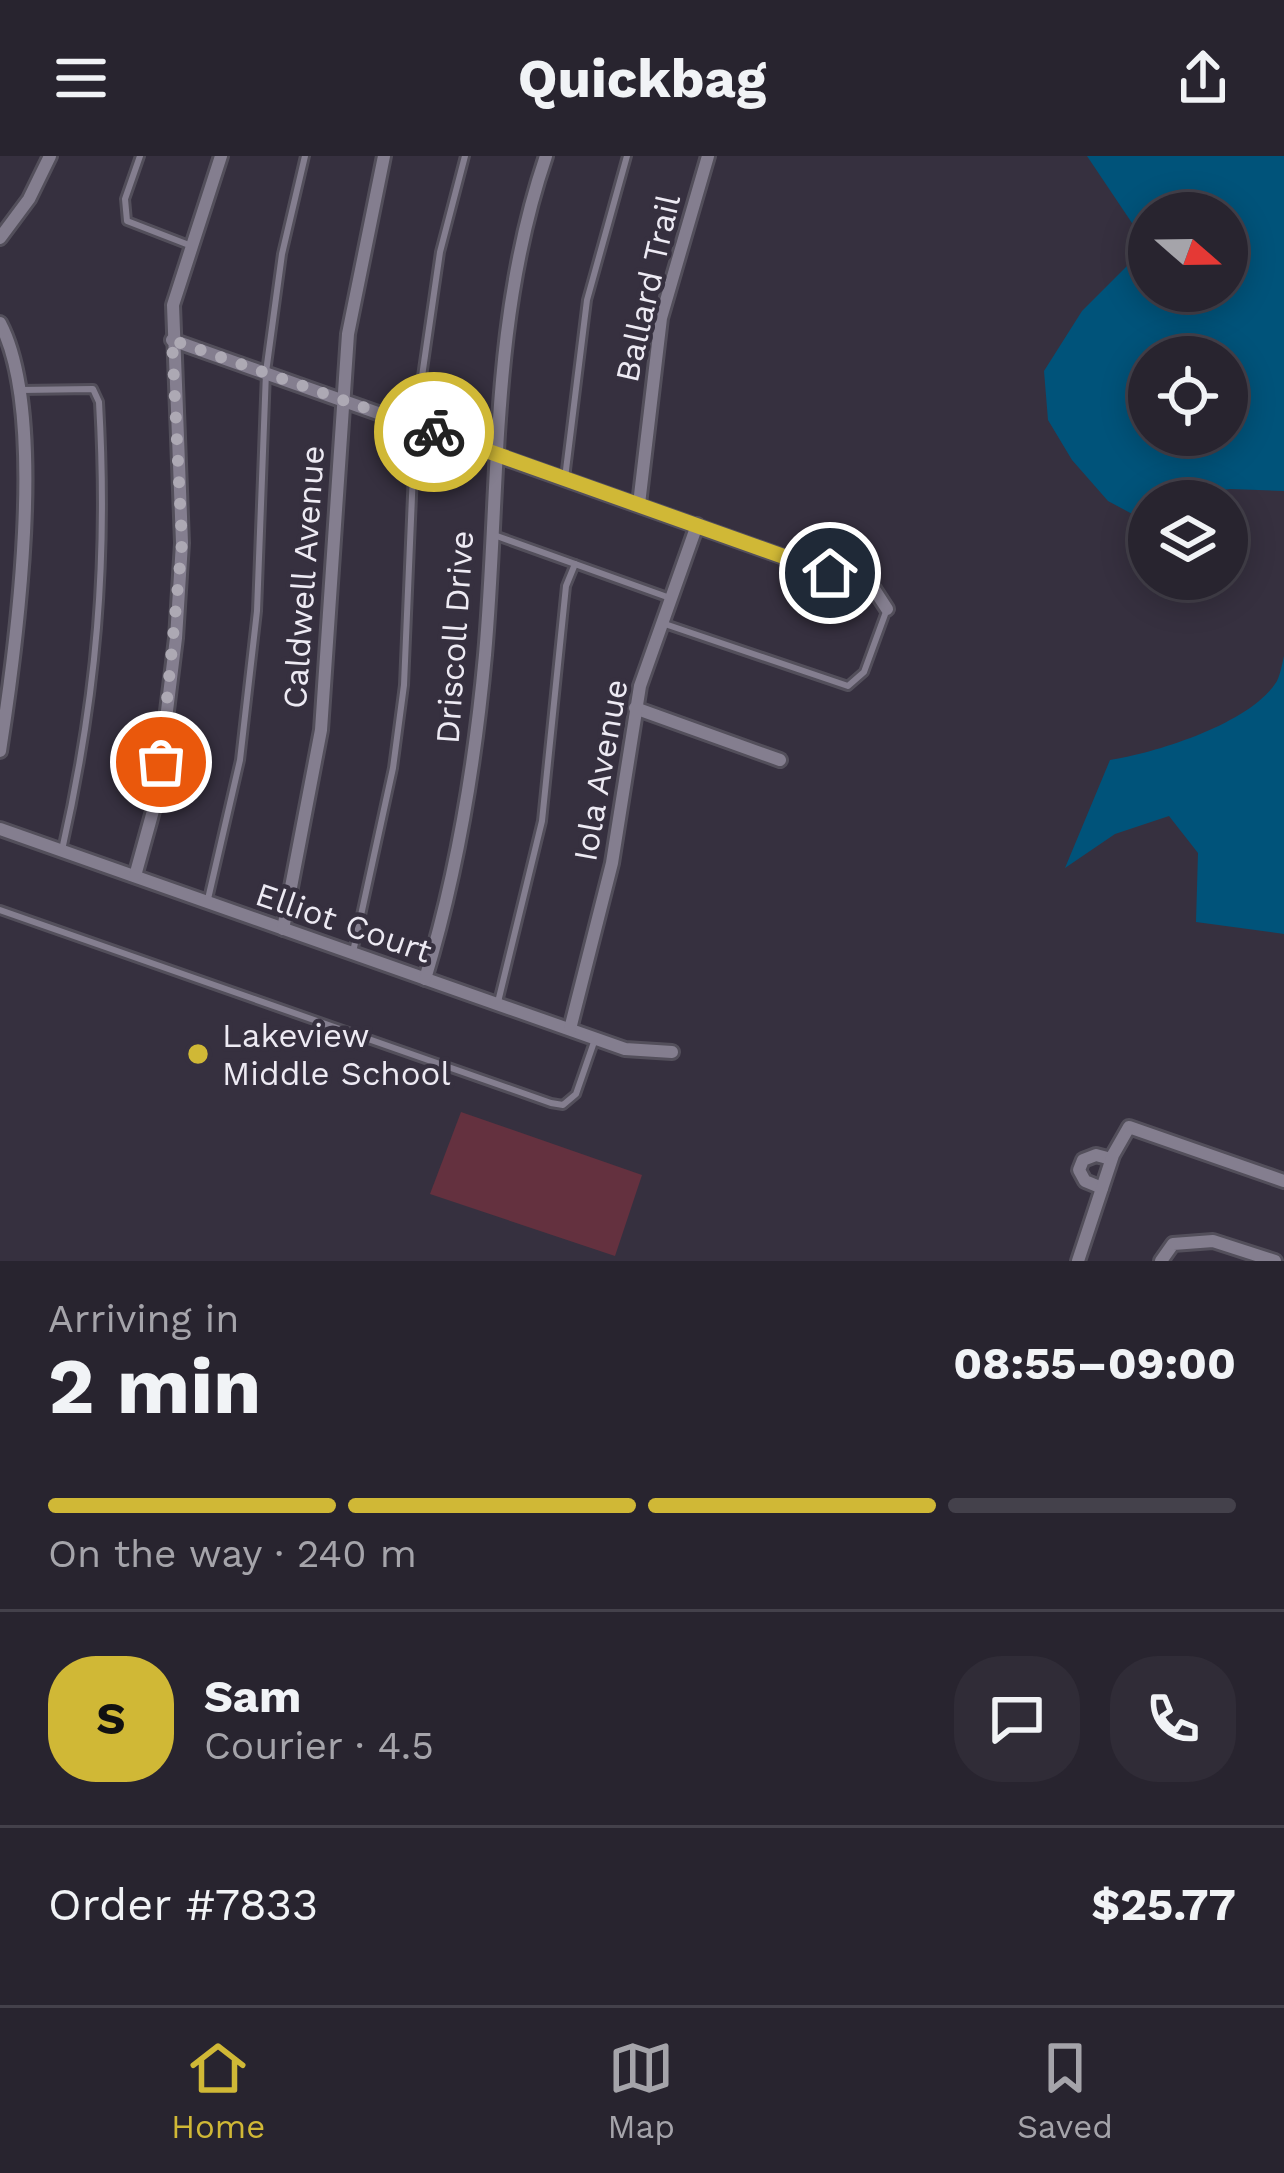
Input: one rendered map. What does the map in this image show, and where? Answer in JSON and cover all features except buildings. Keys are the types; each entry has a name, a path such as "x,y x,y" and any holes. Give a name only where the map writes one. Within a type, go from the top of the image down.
{"street":[{"path":"0,238 29,199 50,156"},
{"path":"135,876 156,800 176,638 182,543 173,305 221,156"},
{"name":"Caldwell Avenue","path":"283,929 321,730 341,399 360,254 384,156"},
{"name":"Driscoll Drive","path":"425,979 454,868 475,745 503,331 546,156"},
{"name":"Ballard Trail","path":"640,504 661,318 708,156"},
{"path":"0,323 17,390 23,572 0,751"},
{"path":"172,340 874,590 887,609"},
{"name":"Iola Avenue","path":"570,1029 612,863 635,708 697,525"},
{"path":"635,708 780,760"},
{"name":"Elliot Court","path":"0,829 625,1049 672,1052"},
{"path":"1078,1261 1112,1160 1129,1127 1284,1181"},
{"path":"1102,1188 1085,1181 1079,1170 1083,1160 1096,1155 1112,1160"},
{"path":"1161,1261 1173,1244 1198,1239 1275,1261"}],"lane":[{"path":"140,156 125,199 128,221 190,245"},
{"path":"207,902 235,782 248,697 266,371 283,254 305,156"},
{"path":"352,953 382,829 404,685 416,425 440,252 465,156"},
{"path":"565,478 587,300 627,156"},
{"path":"17,390 93,389 99,402 106,528 102,612 88,736 62,851"},
{"path":"490,534 670,598"},
{"path":"497,1004 542,821 566,586 575,564"},
{"path":"661,623 848,686 864,672 887,609"},
{"path":"0,910 550,1103 563,1105 576,1094 596,1039"}],"shaded area":[{"path":"461,1112 642,1175 615,1256 430,1194"}],"water":[{"path":"1087,156 1284,156 1284,491 1248,490 1248,480 1128,480 1128,512 1108,501 1072,460 1048,420 1044,371 1082,311 1128,265 1128,312 1248,312 1248,192 1128,192 1128,217"},
{"path":"1284,656 1284,934 1196,922 1198,853 1169,816 1115,834 1065,868 1110,760 1175,743 1244,712 1275,684"}],"way so far":[{"path":"161,762 182,543 172,340 434,432"}],"place":[{"name":"Lakeview Middle School","path":"198,1054"}],"route":[{"path":"434,432 830,573"}]}
